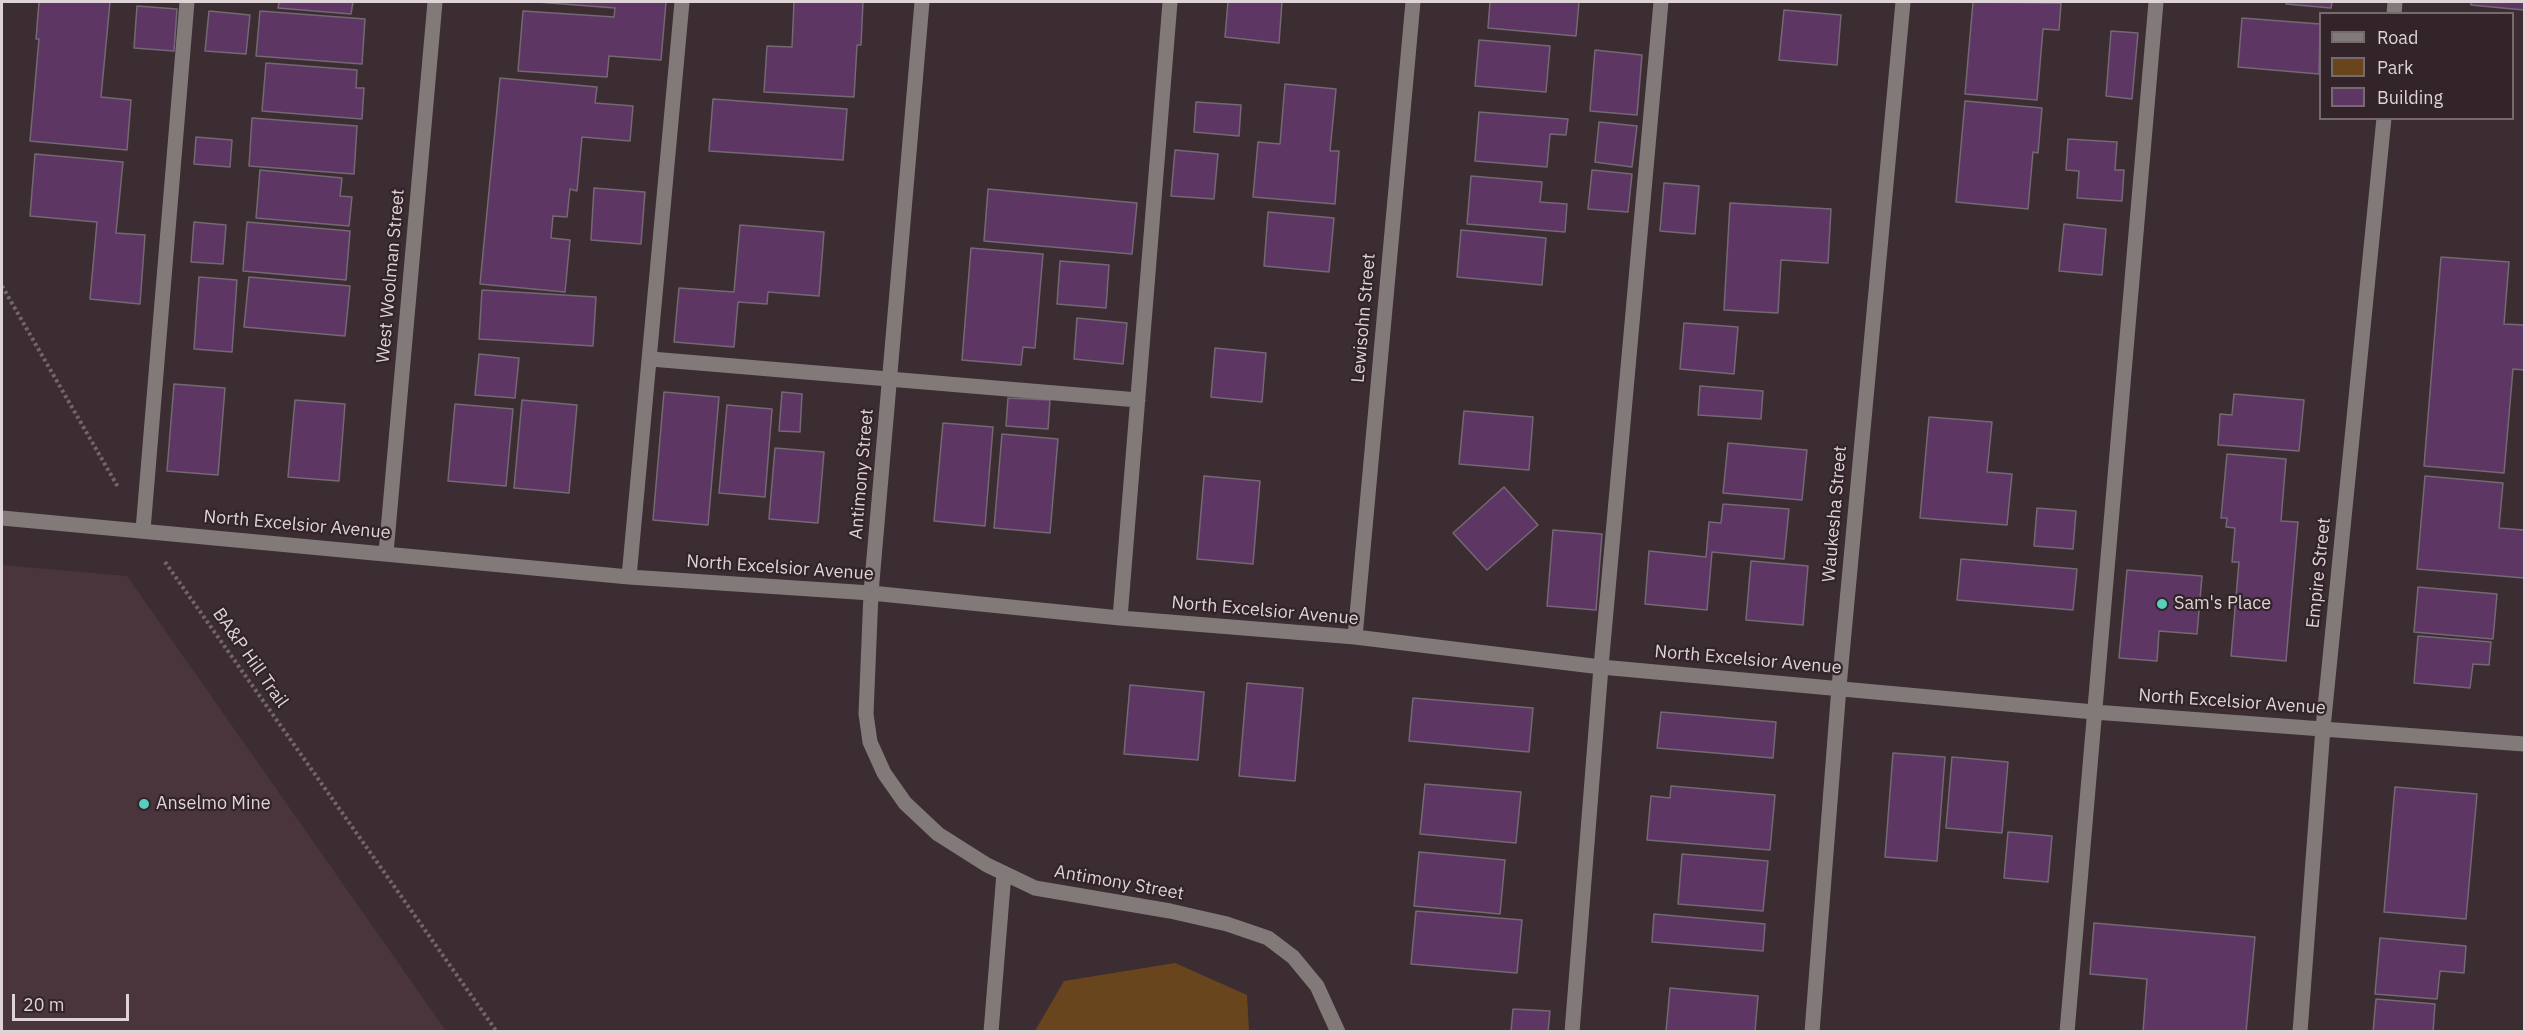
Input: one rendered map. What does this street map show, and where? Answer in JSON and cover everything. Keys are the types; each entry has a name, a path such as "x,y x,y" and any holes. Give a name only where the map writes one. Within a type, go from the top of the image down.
{"street":[{"path":"143,530 187,2"},
{"name":"West Woolman Street","path":"386,554 435,2"},
{"path":"628,577 651,359 682,2"},
{"name":"Antimony Street","path":"922,2 871,593 866,714 870,742 884,773 905,803 938,834 1004,873 1035,888 1170,911 1227,924 1268,939 1293,957 1317,986 1338,1032"},
{"path":"1120,618 1170,2"},
{"name":"Lewisohn Street","path":"1355,637 1413,2"},
{"path":"1572,1032 1601,667 1661,2"},
{"name":"Waukesha Street","path":"1812,1032 1839,687 1904,2"},
{"path":"2067,1032 2156,2"},
{"name":"Empire Street","path":"2300,1032 2323,728 2384,120"},
{"path":"651,359 890,381 1138,400"},
{"name":"North Excelsior Avenue","path":"2,518 628,577 871,593 1120,618 1355,637 1601,667 2094,712 2524,744"},
{"path":"991,1032 1004,873"}],"path":[{"path":"2,286 120,490"},
{"name":"BA&P Hill Trail","path":"143,530 497,1032"}],"shaded area":[{"name":"Anselmo Mine","path":"2,565 127,576 446,1031 2,1031"}],"green space":[{"path":"1175,963 1247,995 1249,1031 1035,1031 1064,981"}],"building":[{"path":"39,2 110,2 101,97 131,100 127,150 30,141 39,39 36,39"},
{"path":"279,2 353,2 351,14 278,8"},
{"path":"537,2 666,2 661,60 609,56 607,77 518,71 523,11 614,17 615,8"},
{"path":"794,2 863,2 861,45 857,45 854,97 764,92 767,46 792,47"},
{"path":"1228,2 1282,2 1279,43 1225,37"},
{"path":"1490,2 1579,2 1576,36 1488,28"},
{"path":"1973,2 2061,3 2059,30 2043,29 2037,100 1965,94"},
{"path":"2287,2 2332,2 2331,8 2286,4"},
{"path":"2471,2 2524,2 2524,10 2471,5"},
{"path":"137,6 177,9 174,51 134,48"},
{"path":"1784,10 1841,15 1837,65 1779,60"},
{"path":"209,11 250,15 246,54 205,51"},
{"path":"260,11 365,19 362,64 256,56"},
{"path":"2242,18 2319,24 2319,74 2238,67"},
{"path":"2111,31 2138,33 2132,99 2106,96"},
{"path":"1479,40 1550,46 1546,92 1475,86"},
{"path":"1595,50 1642,55 1637,115 1590,111"},
{"path":"266,63 357,70 356,88 364,88 362,119 262,111"},
{"path":"500,78 597,87 595,103 633,106 630,141 582,137 577,191 570,189 567,217 553,216 551,238 570,240 565,292 480,284"},
{"path":"1285,84 1336,89 1330,151 1339,151 1335,204 1253,197 1258,142 1280,144"},
{"path":"713,99 847,109 843,160 709,151"},
{"path":"1965,101 2042,108 2038,153 2033,152 2028,209 1956,202"},
{"path":"1196,102 1241,105 1239,136 1194,132"},
{"path":"1479,112 1568,119 1566,135 1550,134 1547,167 1475,161"},
{"path":"252,118 357,126 354,174 249,166"},
{"path":"1599,122 1637,126 1632,167 1595,162"},
{"path":"196,137 232,140 230,167 194,164"},
{"path":"2068,139 2117,142 2115,170 2124,170 2122,201 2077,198 2079,171 2066,170"},
{"path":"1175,150 1218,154 1214,199 1171,196"},
{"path":"35,154 123,162 116,233 145,235 140,304 90,299 97,222 30,216"},
{"path":"260,170 342,178 340,196 352,197 349,226 256,218"},
{"path":"1592,170 1632,174 1628,212 1588,209"},
{"path":"1471,176 1542,182 1540,202 1567,204 1565,232 1467,224"},
{"path":"1664,183 1699,186 1695,234 1660,231"},
{"path":"594,188 645,192 641,244 591,240"},
{"path":"988,189 1137,203 1132,254 984,241"},
{"path":"1730,203 1831,209 1828,263 1781,260 1778,313 1724,310"},
{"path":"1268,212 1334,218 1329,272 1264,266"},
{"path":"194,222 226,225 223,264 191,262"},
{"path":"247,222 350,231 346,280 243,271"},
{"path":"2064,224 2106,229 2102,275 2059,271"},
{"path":"740,225 824,232 819,296 768,292 767,304 738,302 734,347 674,342 679,288 734,292"},
{"path":"1461,230 1546,238 1542,285 1457,277"},
{"path":"971,248 1043,254 1035,348 1023,347 1021,365 962,360"},
{"path":"2441,257 2509,262 2504,324 2524,325 2524,370 2513,369 2504,473 2424,466"},
{"path":"1060,261 1109,265 1106,308 1057,304"},
{"path":"199,277 237,280 232,352 194,349"},
{"path":"249,277 350,286 345,336 244,327"},
{"path":"482,290 596,297 593,346 479,339"},
{"path":"1077,318 1127,323 1123,364 1074,359"},
{"path":"1684,323 1738,327 1734,374 1680,369"},
{"path":"1215,348 1266,353 1262,402 1211,397"},
{"path":"479,354 519,358 515,398 475,395"},
{"path":"174,384 225,388 218,475 167,471"},
{"path":"1700,386 1763,391 1761,419 1698,415"},
{"path":"664,392 719,397 708,525 653,520"},
{"path":"782,392 802,394 800,432 779,431"},
{"path":"2234,394 2304,400 2299,451 2218,445 2220,414 2232,415"},
{"path":"1008,398 1050,400 1048,429 1006,426"},
{"path":"295,400 345,404 339,481 288,477"},
{"path":"522,400 577,405 569,493 514,488"},
{"path":"455,404 513,409 506,486 448,481"},
{"path":"727,405 772,409 765,497 719,493"},
{"path":"1464,411 1533,417 1529,470 1459,464"},
{"path":"1929,417 1992,422 1987,472 2012,474 2007,525 1920,518"},
{"path":"943,423 993,427 985,526 934,521"},
{"path":"1002,434 1058,439 1050,533 994,528"},
{"path":"1728,443 1807,450 1802,500 1723,493"},
{"path":"775,448 824,452 818,523 769,519"},
{"path":"2227,454 2286,459 2281,521 2298,522 2286,661 2231,656 2239,562 2232,562 2235,528 2226,527 2227,518 2221,518"},
{"path":"1204,476 1260,481 1253,564 1197,559"},
{"path":"2425,476 2503,483 2499,528 2524,530 2524,578 2417,569"},
{"path":"1504,487 1538,525 1487,570 1453,533"},
{"path":"1723,504 1789,509 1784,559 1712,552 1707,610 1645,604 1649,551 1706,557 1709,522 1721,523"},
{"path":"2037,508 2076,511 2073,549 2034,546"},
{"path":"1553,530 1602,534 1596,610 1547,606"},
{"path":"1961,559 2077,569 2073,610 1957,600"},
{"path":"1751,561 1808,566 1803,625 1746,620"},
{"name":"Sam's Place","path":"2127,570 2202,576 2197,634 2159,631 2157,661 2119,658"},
{"path":"2418,587 2497,594 2493,639 2414,632"},
{"path":"2418,636 2491,642 2489,665 2473,664 2470,688 2414,683"},
{"path":"1247,683 1303,688 1295,781 1239,776"},
{"path":"1130,685 1204,692 1198,760 1124,754"},
{"path":"1413,698 1533,708 1529,752 1409,741"},
{"path":"1661,712 1776,722 1773,758 1657,748"},
{"path":"1893,753 1945,757 1937,861 1885,857"},
{"path":"1952,757 2008,762 2002,833 1946,828"},
{"path":"1425,784 1521,792 1516,843 1420,834"},
{"path":"1671,786 1775,795 1770,850 1647,840 1651,796 1670,798"},
{"path":"2395,787 2477,794 2466,919 2384,912"},
{"path":"2008,832 2052,836 2048,882 2004,878"},
{"path":"1419,852 1505,860 1500,914 1414,906"},
{"path":"1682,854 1768,861 1763,911 1678,904"},
{"path":"1416,911 1522,920 1517,973 1411,964"},
{"path":"1654,914 1765,924 1763,951 1652,942"},
{"path":"2094,923 2255,937 2246,1032 2143,1032 2147,979 2090,974"},
{"path":"2380,938 2466,946 2464,973 2440,971 2437,999 2375,994"},
{"path":"1670,988 1758,996 1755,1032 1666,1032"},
{"path":"2376,999 2435,1004 2433,1032 2373,1032"},
{"path":"1513,1009 1550,1011 1548,1032 1511,1032"}],"place":[{"name":"Sam's Place","path":"2162,604"},
{"name":"Anselmo Mine","path":"144,804"}]}
